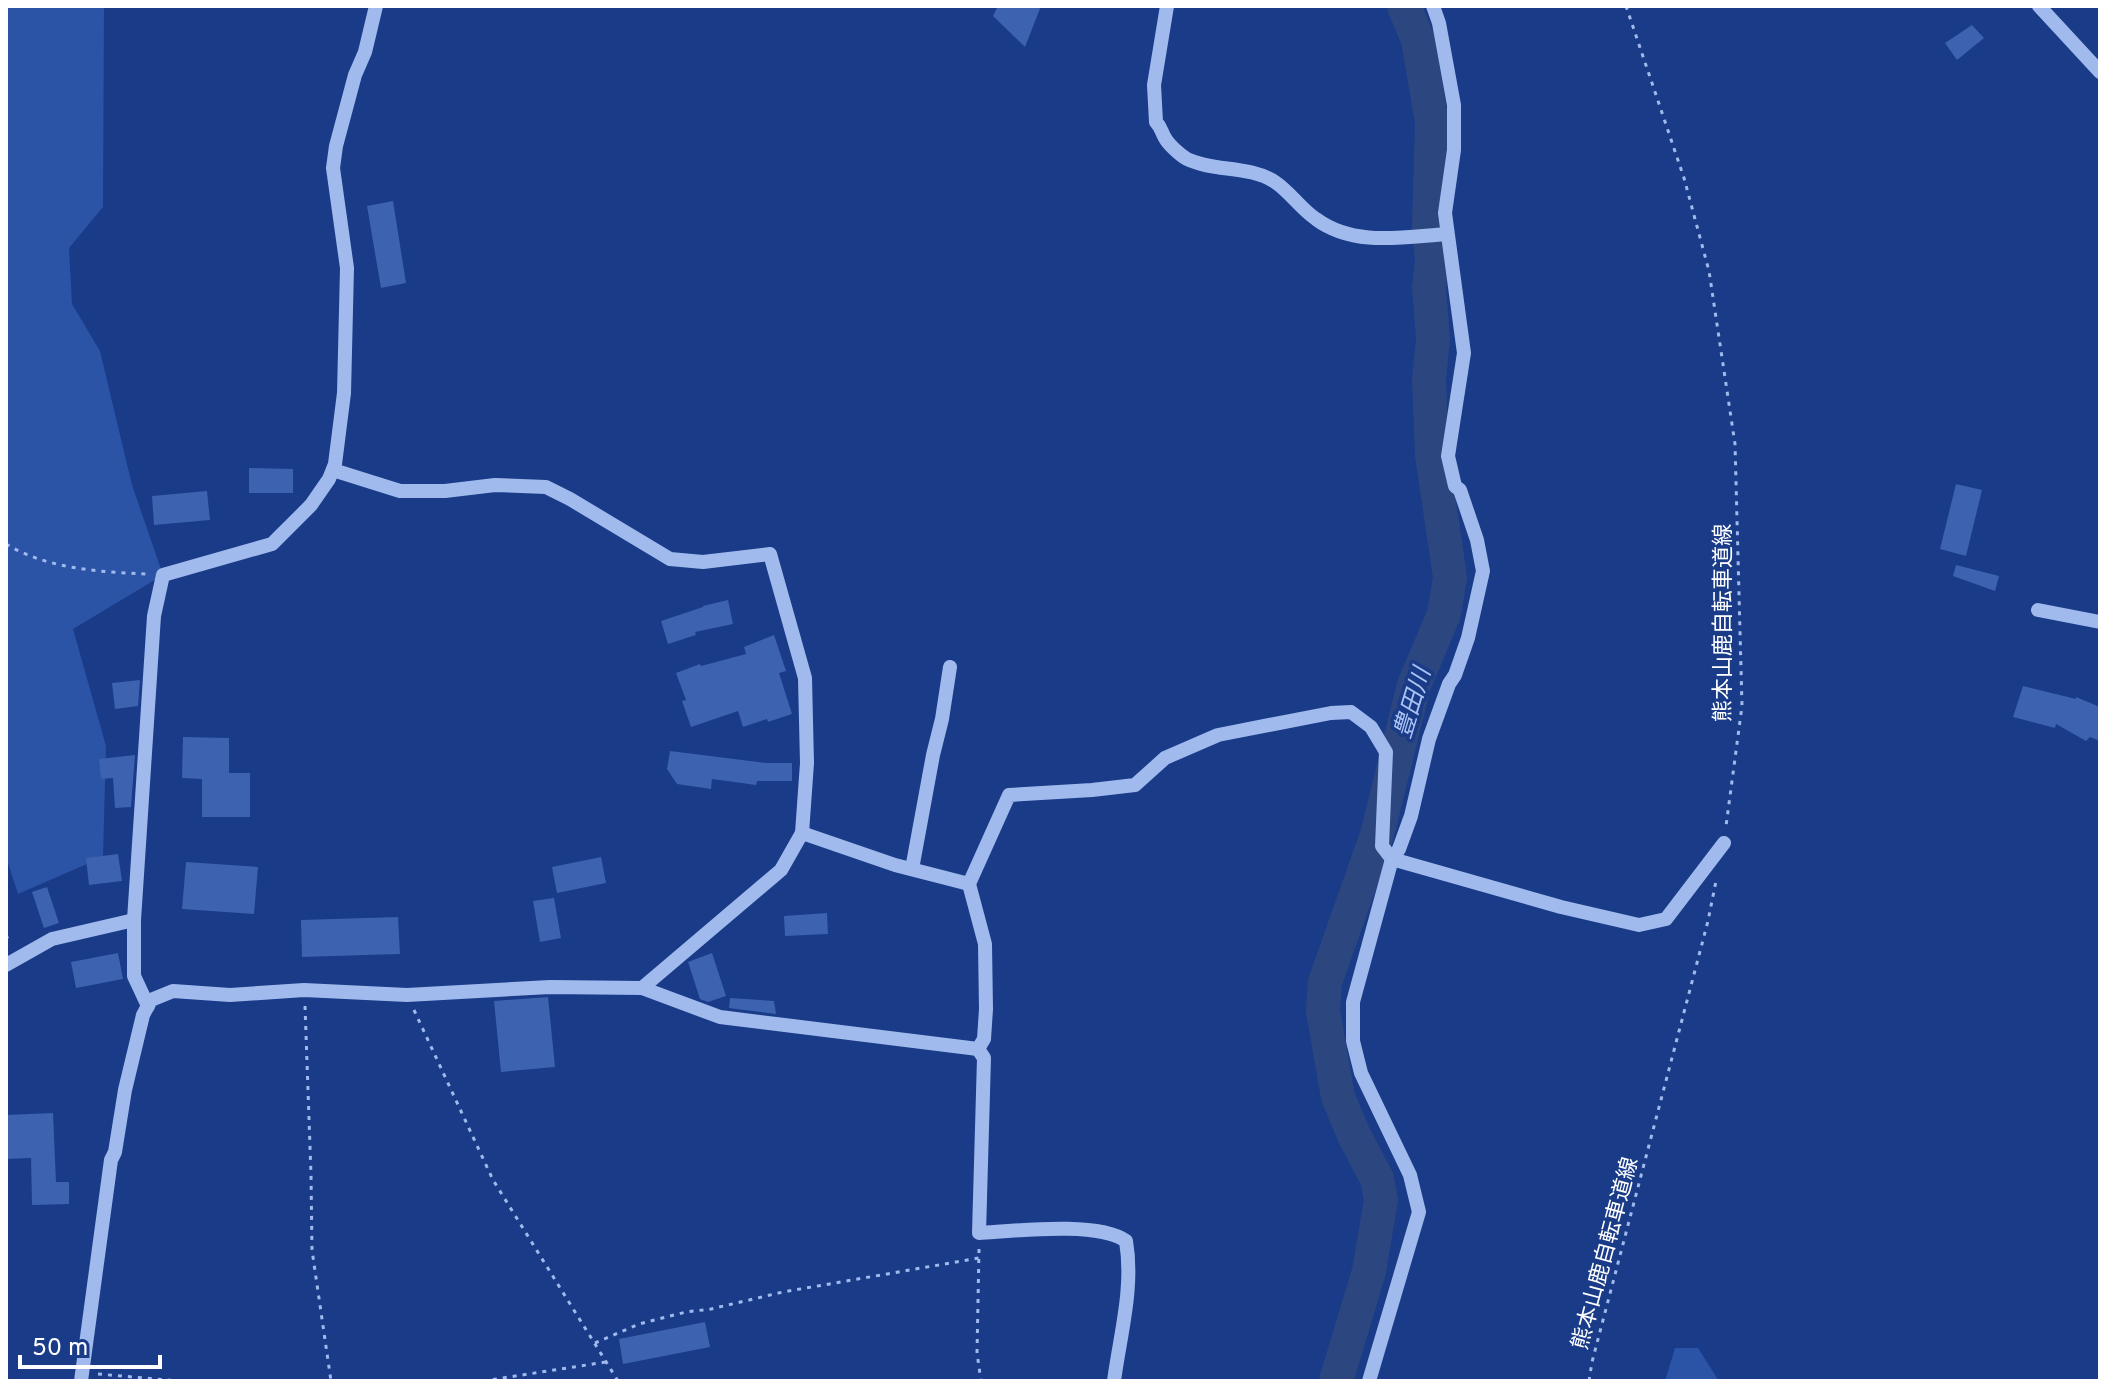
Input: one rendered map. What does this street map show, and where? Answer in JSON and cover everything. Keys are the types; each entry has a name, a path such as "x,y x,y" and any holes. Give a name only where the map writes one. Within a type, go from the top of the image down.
{"street":[{"path":"148,1006 134,976 134,920 154,616 163,575 272,544 311,505 333,470 344,393 347,268 333,168 336,146 376,6"},
{"path":"1167,6 1154,85 1156,122 1166,140 1185,158 1211,166 1240,169 1274,181 1316,220 1346,236 1382,239 1447,234"},
{"path":"1369,1381 1419,1212 1410,1175 1361,1073 1353,1041 1353,1002 1392,859 1411,816 1429,739 1468,638 1483,571 1477,540 1460,490 1455,486 1448,456 1464,353 1445,213 1454,150 1454,105 1433,6"},
{"path":"2039,6 2100,72"},
{"path":"333,470 400,491 445,491 495,485 546,487 670,559 703,562 770,554 805,678 807,763 802,833 781,870 642,988"},
{"path":"2038,610 2100,622"},
{"path":"912,869 950,667"},
{"path":"978,1049 984,1039 986,1009 985,944 969,884 1009,795 1135,785 1165,758 1218,735 1331,713 1351,712 1371,727 1386,752 1382,846 1392,859 1561,907 1639,925 1666,919 1724,843"},
{"path":"802,833 969,884"},
{"path":"6,965 52,939 134,920"},
{"path":"82,1376 111,1160 143,1015 151,1000 173,991 230,995 304,990 407,995 550,987 642,988 720,1017 978,1049 984,1058 979,1233 1094,1231 1118,1235 1126,1241 1130,1263 1127,1269 1127,1299 1114,1381"}],"path":[{"name":"熊本山鹿自転車道線","path":"1589,1381 1708,921 1724,843 1742,706 1735,444 1709,271 1684,178 1626,6"},
{"path":"6,544 23,555 60,564 107,572 163,575"},
{"path":"304,990 312,1250 331,1381"},
{"path":"407,995 493,1180 618,1381"},
{"path":"595,1343 639,1324 686,1312 979,1258 977,1353 981,1381"},
{"path":"483,1381 606,1362"},
{"path":"82,1376 178,1381"}],"shaded area":[{"path":"6,6 104,6 103,207 69,248 72,304 100,351 132,485 163,575 73,629 106,746 103,857 18,894 6,857"},
{"path":"1675,1348 1698,1348 1719,1381 1665,1381"}],"building":[{"path":"998,6 1041,6 1025,47 993,16"},
{"path":"1972,25 1984,38 1957,60 1945,43"},
{"path":"393,201 406,283 381,288 367,206"},
{"path":"249,468 293,469 293,493 249,493"},
{"path":"1956,484 1982,490 1966,556 1940,549"},
{"path":"207,491 210,520 154,525 152,496"},
{"path":"1956,565 1999,576 1995,591 1953,576"},
{"path":"728,600 733,624 695,632 696,635 668,644 661,621"},
{"path":"774,635 786,671 779,673 792,714 743,727 738,711 691,727 682,701 686,700 676,673 746,654 744,647"},
{"path":"140,680 138,706 115,709 112,683"},
{"path":"2023,686 2076,697 2100,707 2100,741 2090,737 2086,741 2056,724 2055,728 2013,717"},
{"path":"183,737 229,738 229,773 250,773 250,817 202,817 202,779 182,778"},
{"path":"670,751 766,763 792,763 792,781 757,781 756,785 712,779 711,789 677,784 667,769"},
{"path":"135,755 131,807 115,808 113,778 101,779 99,759"},
{"path":"118,854 122,881 89,885 86,858"},
{"path":"601,857 606,883 557,893 552,867"},
{"path":"186,862 258,867 254,914 182,909"},
{"path":"47,887 59,923 44,928 32,892"},
{"path":"554,898 561,938 540,942 533,901"},
{"path":"827,913 828,934 785,936 784,916"},
{"path":"398,917 400,954 302,957 301,920"},
{"path":"118,953 123,979 76,988 71,962"},
{"path":"712,953 726,996 708,1002 700,999 688,962"},
{"path":"548,997 555,1067 501,1072 494,1001"},
{"path":"730,998 774,1001 776,1014 729,1008"},
{"path":"53,1113 56,1182 69,1182 69,1204 32,1205 31,1158 6,1159 6,1115"},
{"path":"705,1322 710,1347 623,1364 619,1339"}],"waterway":[{"name":"豊田川","path":"1336,1381 1369,1271 1381,1200 1377,1179 1338,1097 1323,1011 1325,982 1377,835 1414,685 1444,614 1450,577 1432,455 1429,379 1433,339 1429,288 1432,261 1429,225 1432,123 1418,40 1404,6"}]}
